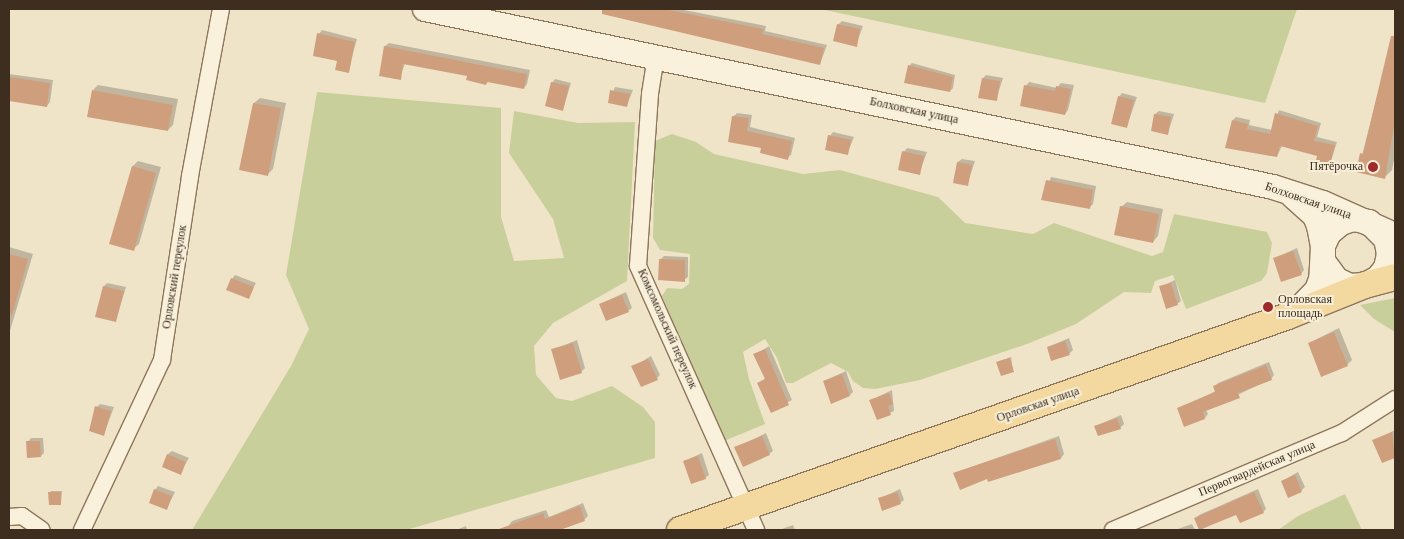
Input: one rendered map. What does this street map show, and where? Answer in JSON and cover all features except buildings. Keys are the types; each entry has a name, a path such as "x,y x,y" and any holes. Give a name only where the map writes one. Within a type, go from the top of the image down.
{"main road":[{"name":"Болховская улица","path":"425,9 1273,187 1369,222 1395,235"},
{"path":"1273,187 1296,198 1308,208 1319,226 1323,246 1323,261 1337,280 1350,286 1365,285 1378,278 1386,268 1389,254 1386,239 1369,222 1353,219 1340,223 1329,233 1323,246 1321,279 1317,290 1294,314"},
{"name":"Орловская улица","path":"680,530 752,519 1294,314 1365,285 1395,277"}],"street":[{"name":"Орловский переулок","path":"82,530 162,360 190,176 221,9"},
{"name":"Комсомольский переулок","path":"656,56 650,94 638,266 752,519"},
{"name":"Первогвардейская улица","path":"1113,530 1342,433 1395,399"},
{"path":"9,517 22,516 42,530"}],"green space":[{"path":"820,9 1297,9 1265,103"},
{"path":"317,92 501,108 501,217 514,261 564,258 553,219 509,153 514,111 578,123 635,122 627,281 553,323 534,346 536,375 556,398 572,401 612,386 643,407 655,422 655,458 406,530 192,530 291,366 309,329 286,275"},
{"path":"672,134 696,142 714,154 803,174 840,170 938,197 965,223 1033,234 1054,223 1152,256 1163,252 1174,214 1267,232 1272,243 1267,273 1261,281 1186,309 1173,275 1155,281 1151,293 1124,292 1076,324 1027,344 920,380 875,389 863,388 853,381 848,372 831,363 793,383 786,383 777,358 765,339 743,352 749,379 765,424 724,441 662,296 667,288 682,289 689,284 690,254 660,250 653,238 655,141"},
{"path":"1395,298 1395,332 1374,319 1360,305"},
{"path":"1345,494 1362,530 1278,530 1298,516"}],"place":[{"name":"Пятёрочка","path":"1373,167"},
{"name":"Орловская площадь","path":"1268,307"}]}
